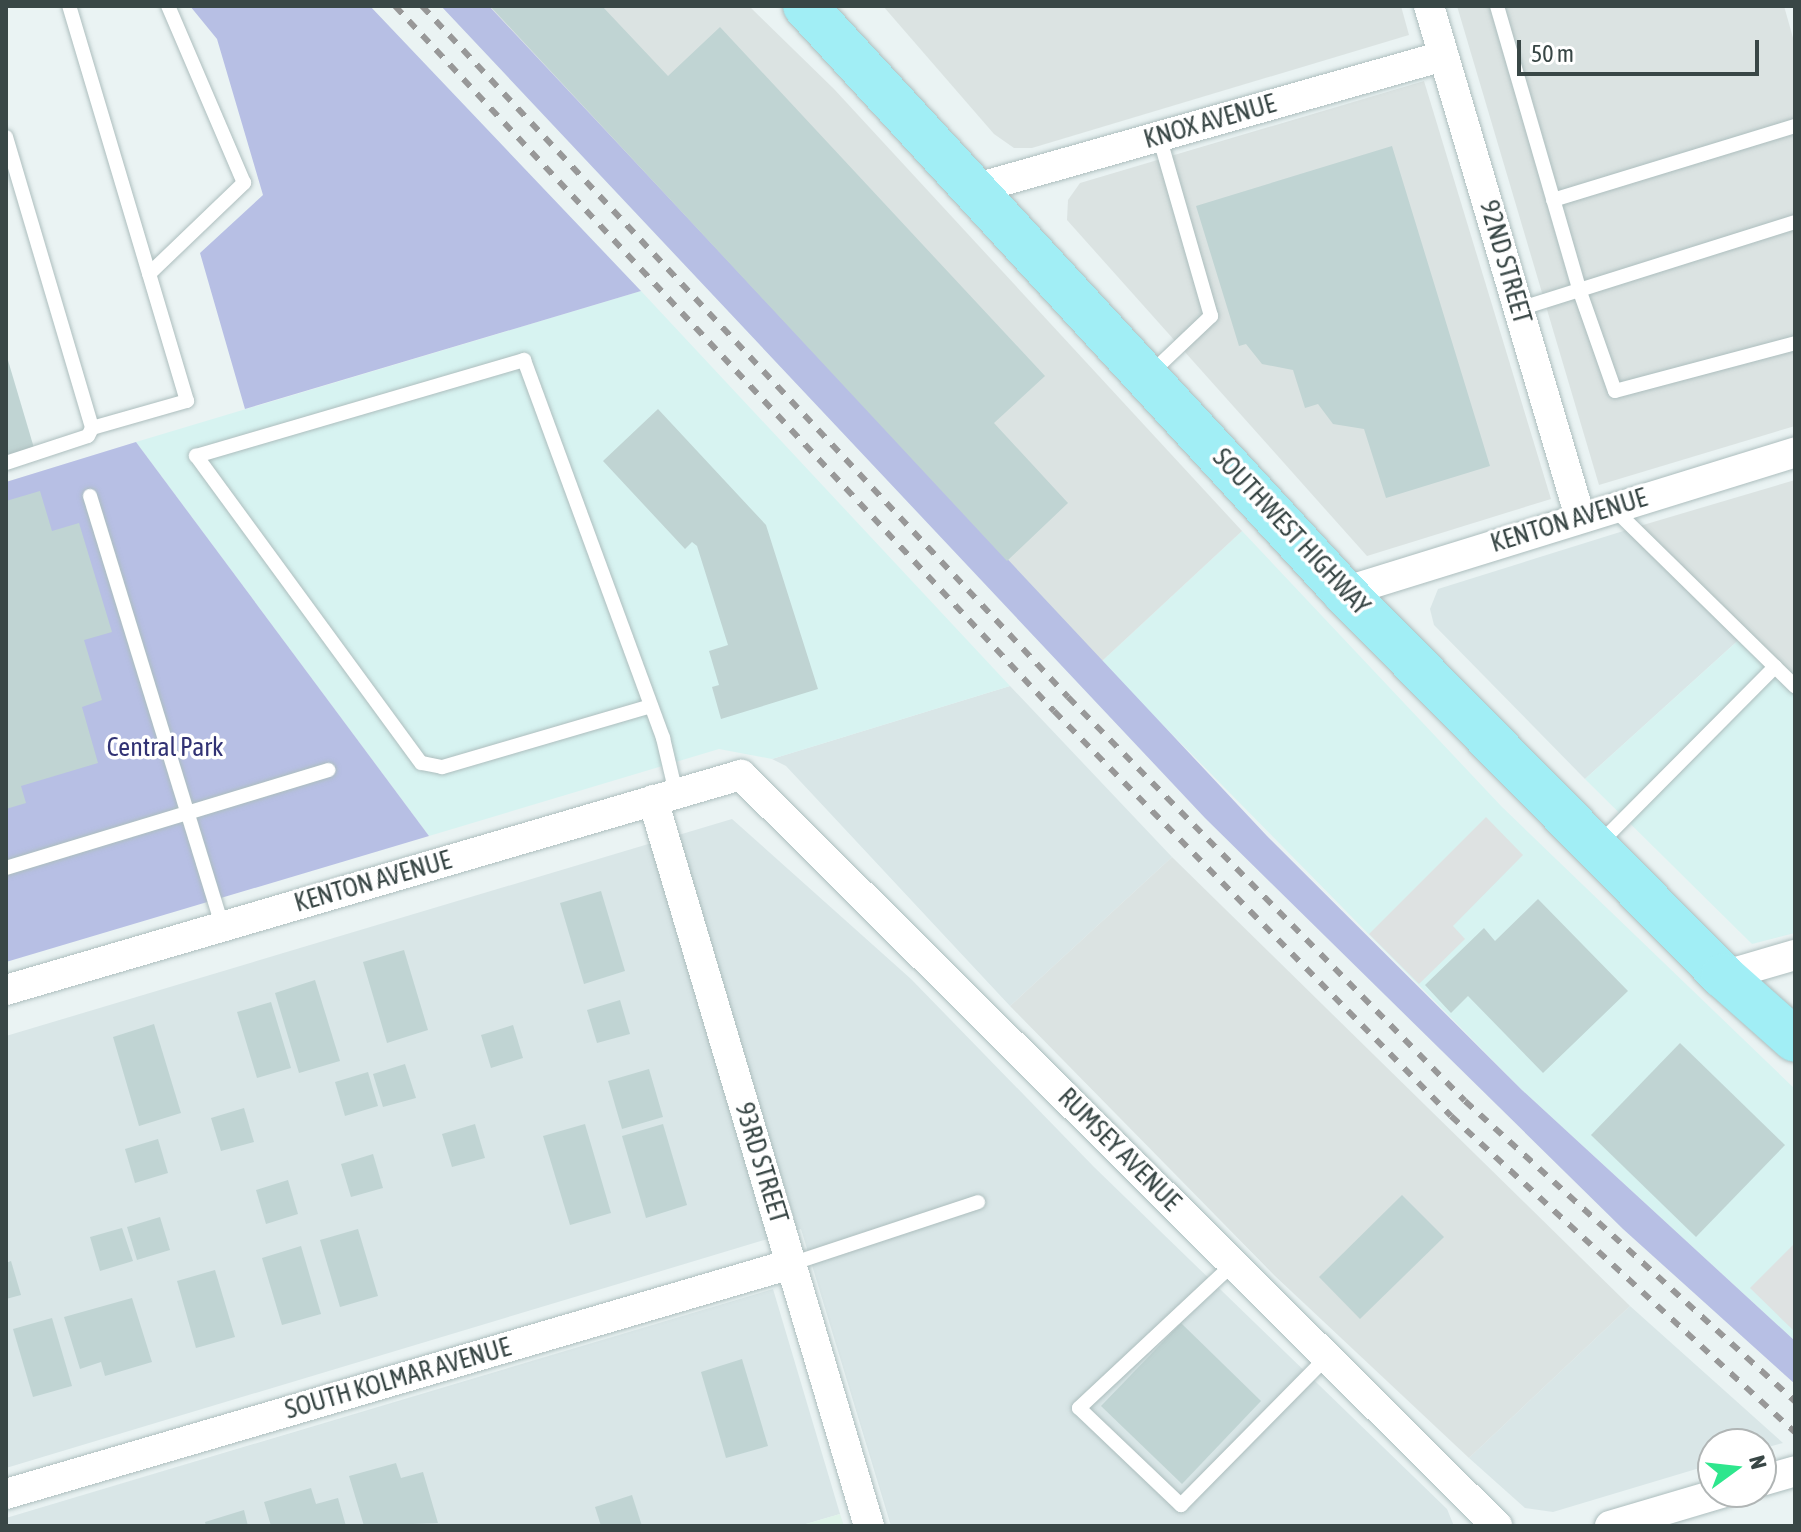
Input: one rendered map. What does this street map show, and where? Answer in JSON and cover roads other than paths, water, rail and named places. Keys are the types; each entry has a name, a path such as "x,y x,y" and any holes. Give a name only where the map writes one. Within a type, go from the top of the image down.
{"main road":[{"name":"SOUTHWEST HIGHWAY","path":"805,6 977,188 1344,592 1723,976 1795,1040"}],"street":[{"name":"92ND STREET","path":"1429,6 1580,517"},
{"name":"KNOX AVENUE","path":"977,188 1444,56"},
{"name":"KENTON AVENUE","path":"1344,592 1795,452"},
{"name":"KENTON AVENUE","path":"6,990 741,775"},
{"name":"RUMSEY AVENUE","path":"741,775 1497,1526"},
{"name":"93RD STREET","path":"664,797 791,1264 869,1526"},
{"path":"1723,976 1795,955"},
{"name":"SOUTH KOLMAR AVENUE","path":"6,1494 791,1264"},
{"path":"1610,1526 1697,1500"}],"lane":[{"path":"69,6 187,401 92,428"},
{"path":"149,274 244,183 168,6"},
{"path":"1497,6 1579,289 1615,391 1795,343"},
{"path":"1553,200 1795,126"},
{"path":"1148,376 1211,316 1159,136"},
{"path":"6,137 92,428 88,436 6,463"},
{"path":"1519,309 1795,222"},
{"path":"651,706 442,767 421,763 196,456 524,360 651,706 664,797"},
{"path":"90,496 222,926"},
{"path":"1612,507 1795,686"},
{"path":"1596,847 1775,667"},
{"path":"6,868 328,770"},
{"path":"791,1264 978,1202"},
{"path":"1233,1264 1079,1408 1181,1505 1327,1357"}],"railway":[{"path":"395,6 1054,711 1451,1116 1795,1432"},
{"path":"422,6 1068,697 1465,1101 1795,1401"}],"park label":[{"name":"Central Park","path":"165,748"}]}
